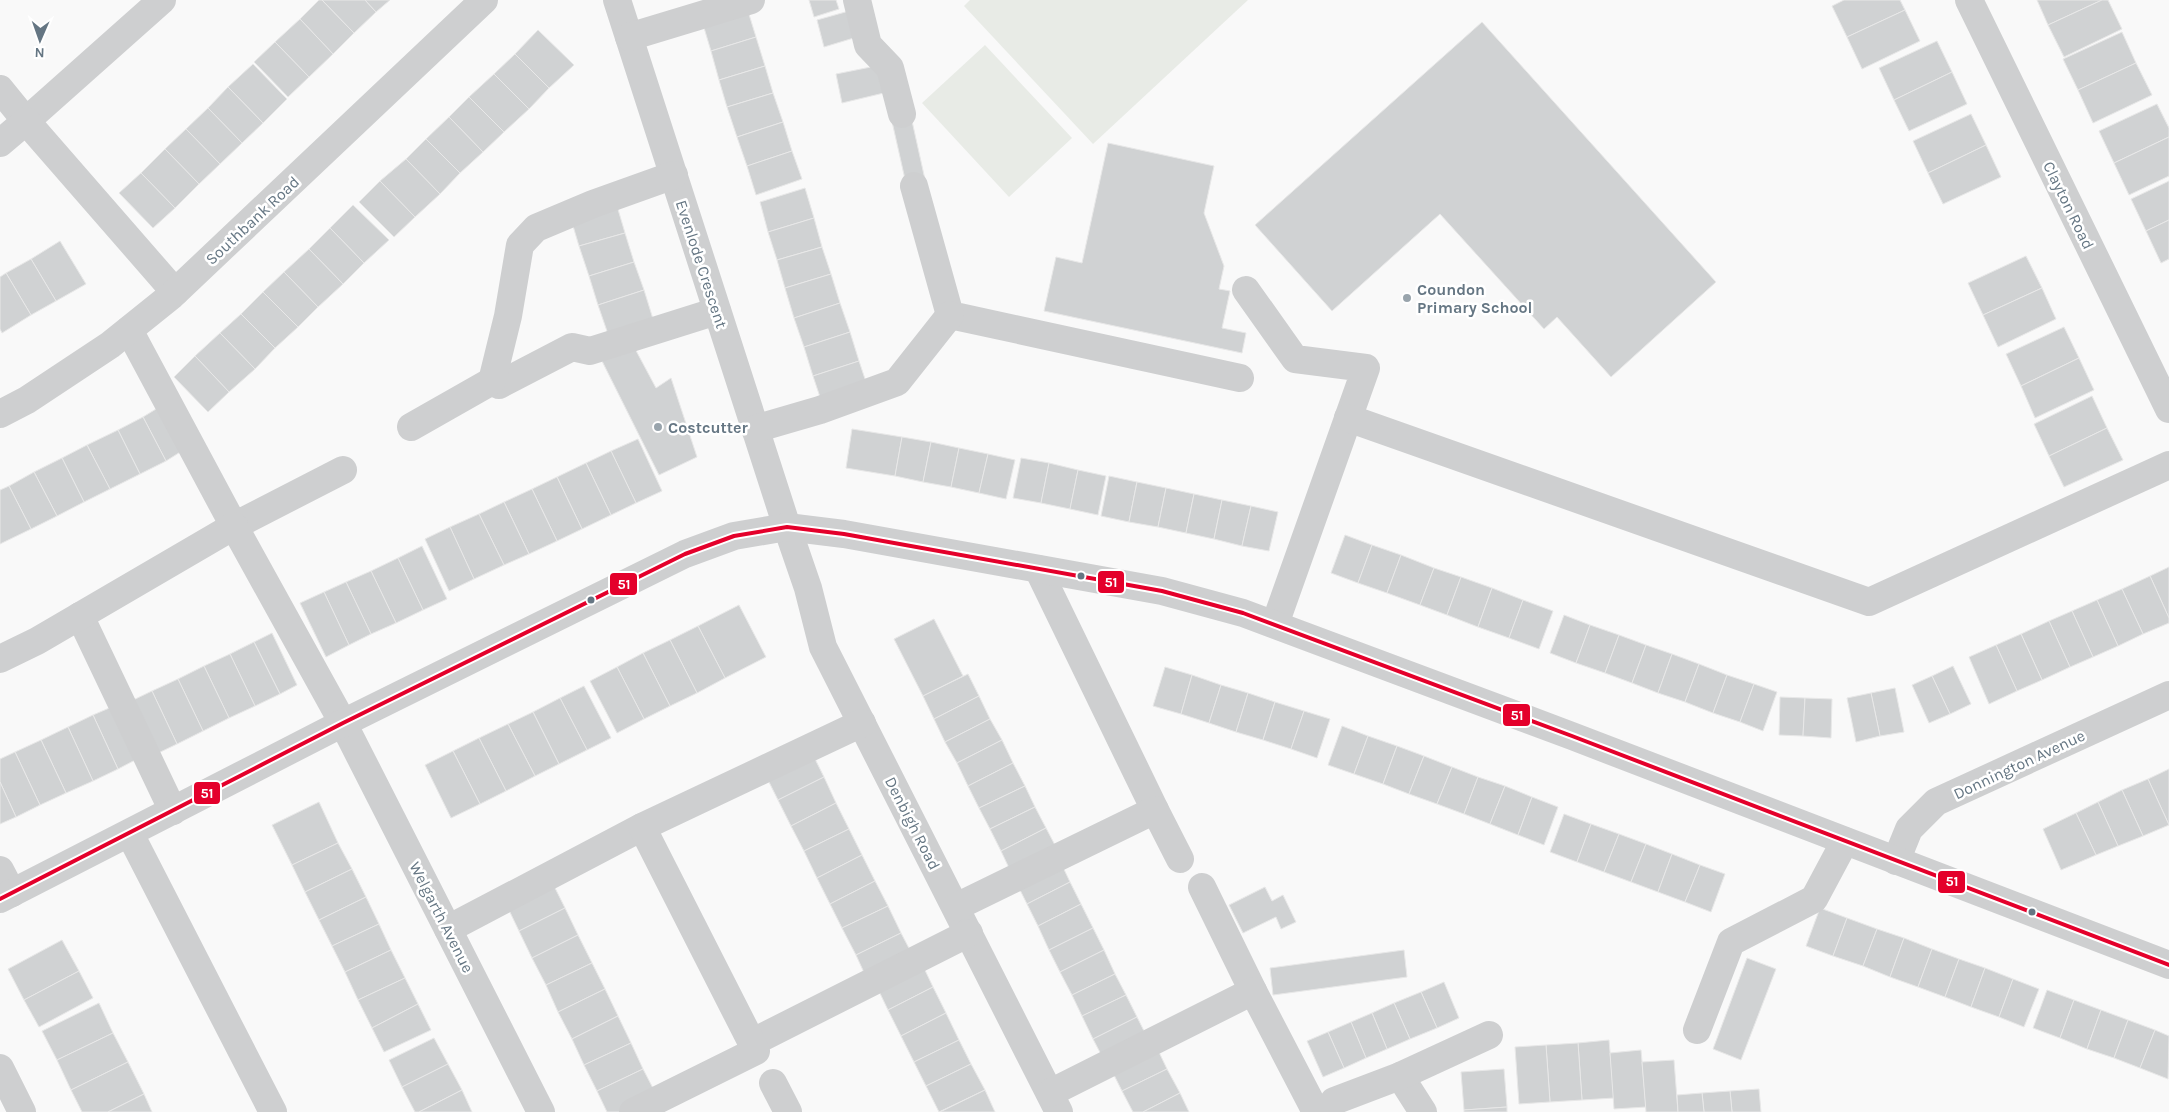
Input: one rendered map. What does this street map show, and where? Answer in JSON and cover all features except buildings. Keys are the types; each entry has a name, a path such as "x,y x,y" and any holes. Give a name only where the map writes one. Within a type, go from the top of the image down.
{"street":[{"path":"0,144 162,0"},
{"name":"Southbank Road","path":"0,414 27,400 110,345 175,292 484,0"},
{"name":"Evenlode Crescent","path":"617,0 787,527"},
{"path":"629,37 751,0"},
{"path":"857,0 868,45 890,68 902,114"},
{"name":"Clayton Road","path":"1969,0 2169,409"},
{"path":"0,88 26,121 175,292"},
{"path":"411,426 492,381 508,316 520,245 536,228 592,204 674,175"},
{"path":"914,186 950,314"},
{"path":"1246,290 1295,359 1366,368 1275,624"},
{"path":"492,381 499,385 572,347 590,351 717,311"},
{"path":"950,314 1240,378"},
{"path":"755,429 829,407 897,382 950,314"},
{"name":"Welgarth Avenue","path":"130,330 234,526 343,723 541,1112"},
{"path":"1348,418 1869,602 2169,465"},
{"path":"0,659 37,641 234,526 342,470"},
{"path":"4,888 130,834 343,723 685,554 734,536 787,527 844,534 1162,592 1243,613 2169,964"},
{"name":"Denbigh Road","path":"787,527 808,588 823,647 1054,1103"},
{"path":"1038,569 1180,859"},
{"path":"80,616 173,811"},
{"name":"Donnington Avenue","path":"1896,861 1909,829 1936,802 2169,695"},
{"path":"448,929 642,827 862,723"},
{"path":"956,907 1155,810"},
{"path":"633,1112 756,1051 642,827"},
{"path":"130,834 273,1112"},
{"path":"1697,1030 1731,942 1814,899 1845,841"},
{"path":"1202,887 1253,991 1325,1107 1400,1076 1489,1035"},
{"path":"752,1043 969,933"},
{"path":"1054,1103 1253,991"},
{"path":"0,1068 22,1112"},
{"path":"1400,1076 1423,1112"},
{"path":"773,1083 788,1112"}],"shaded area":[{"path":"970,0 1248,0 1093,144 964,6"},
{"path":"985,45 1072,138 1009,197 922,103"}],"transit line":[{"name":"51","path":"0,899 343,723 685,554 734,536 787,527 844,534 1162,591 1243,613 1572,736 2169,965"}],"place":[{"name":"Coundon Primary School","path":"1407,298"},
{"name":"Costcutter","path":"658,427"}]}
